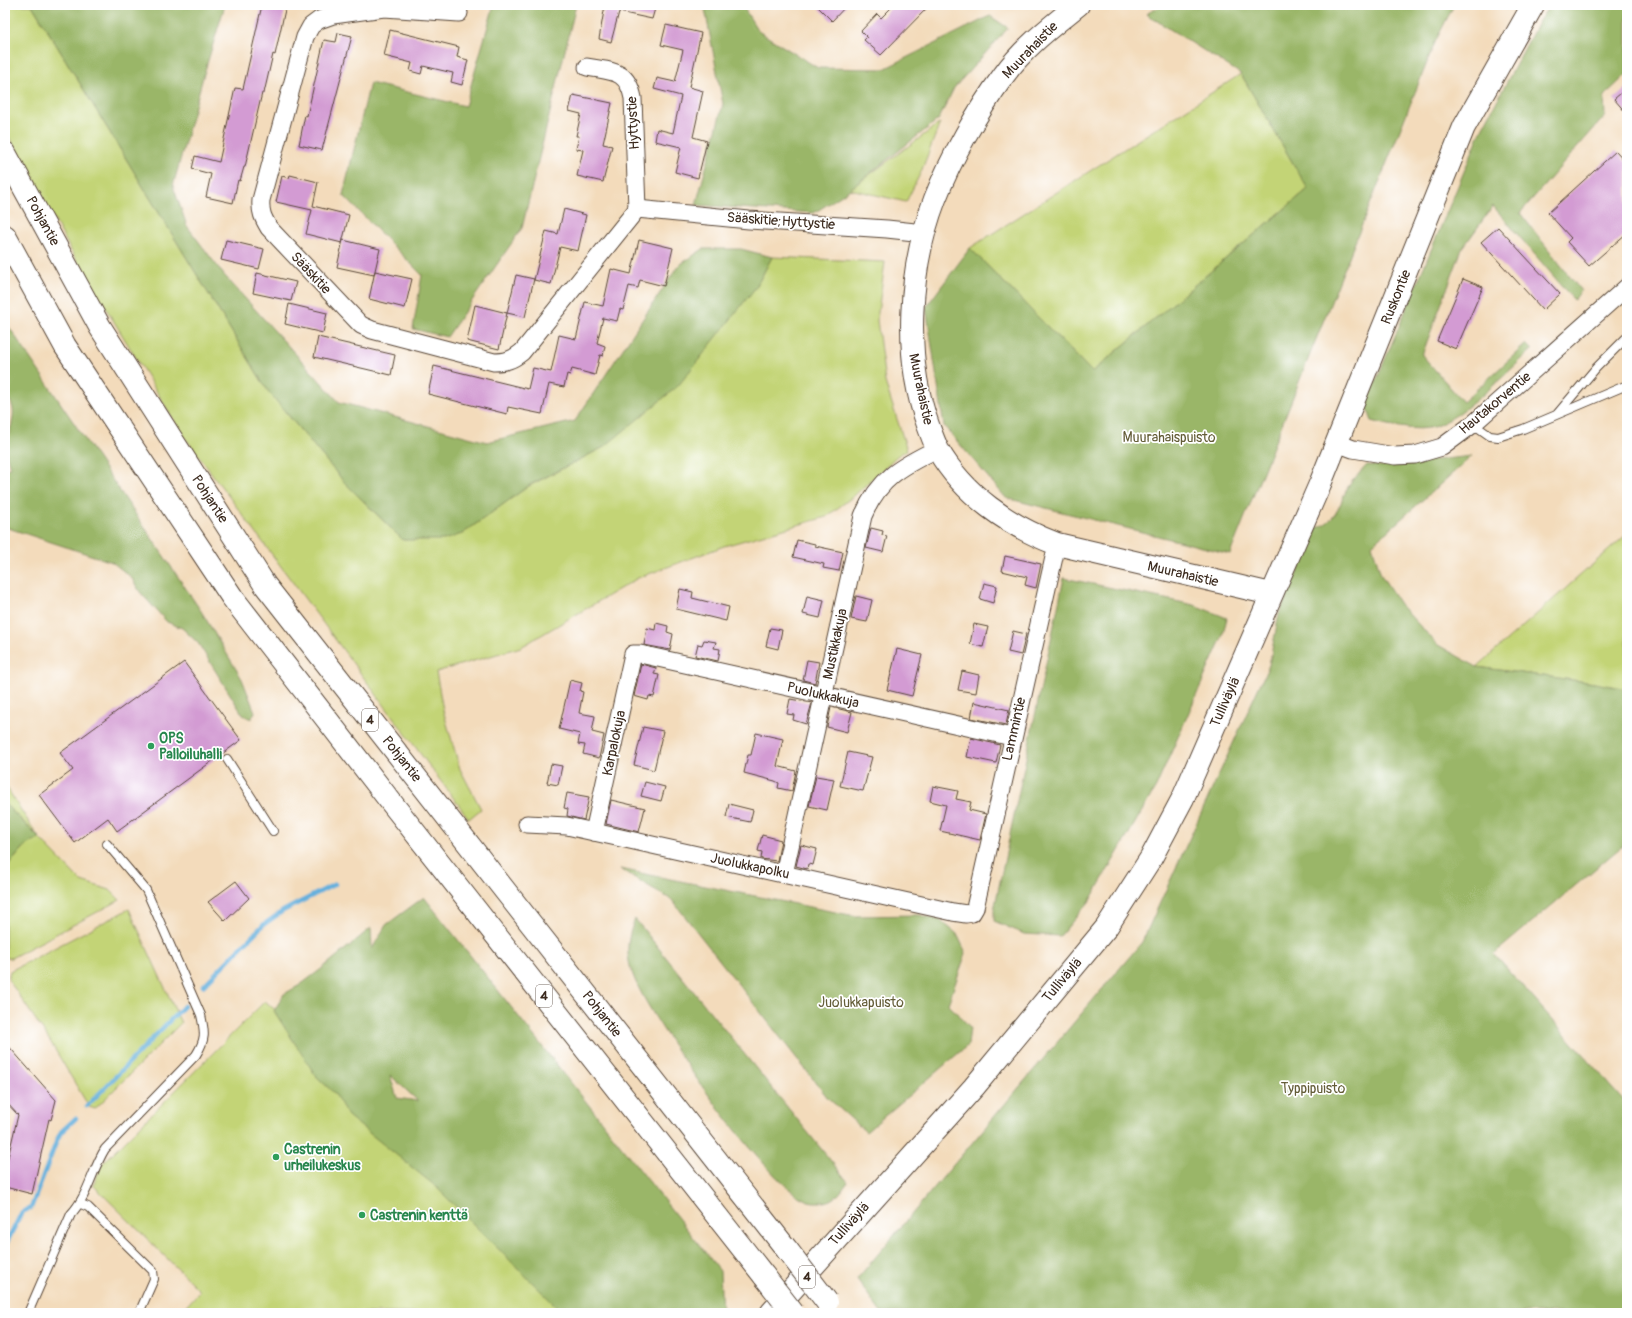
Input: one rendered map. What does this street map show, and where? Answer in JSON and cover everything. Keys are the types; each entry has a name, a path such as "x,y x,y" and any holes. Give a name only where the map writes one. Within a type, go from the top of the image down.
{"main road":[{"name":"Muurahaistie","path":"1078,5 1042,34 1004,74 958,149 935,199 924,233 912,312 912,348 923,412 937,449 954,472 977,497 1005,519 1032,535 1057,544 1271,594"},
{"name":"Ruskontie","path":"1271,594 1337,443 1464,127 1533,5"},
{"name":"Pohjantie","path":"5,152 100,327 265,585 788,1251 830,1308"},
{"name":"4","path":"5,236 64,346 232,597 792,1313"},
{"name":"Tulliväylä","path":"771,1313 974,1087 1106,928 1151,858 1183,798 1271,594"}],"street":[{"name":"Sääskitie","path":"460,13 384,8 333,15 319,20 311,26 305,37 261,200 260,209 263,219 269,228 361,325 372,330 494,362 504,362 514,359 522,352 637,209"},
{"name":"Hyttystie","path":"587,67 616,72 626,77 631,86 633,98 637,209"},
{"name":"Sääskitie;Hyttystie","path":"637,209 749,220 887,229 924,233"},
{"name":"Hautakorventie","path":"1337,443 1353,449 1395,456 1415,455 1442,447 1473,424 1627,287"},
{"name":"Mustikkakuja","path":"784,874 863,516 871,497 886,480 903,466 937,449"},
{"name":"Lammintie","path":"972,913 975,908 1012,737 1057,544"},
{"name":"Puolukkakuja","path":"633,654 640,654 1012,737"},
{"name":"Karpalokuja","path":"594,832 633,654"},
{"name":"Juolukkapolku","path":"527,824 567,826 953,912 966,914 972,913"}],"lane":[{"path":"1557,415 1596,368 1627,337"},
{"path":"1473,424 1490,436 1498,437 1523,429 1627,385"},
{"path":"227,759 273,831"},
{"path":"28,1313 71,1214 81,1204 98,1162 105,1149 196,1055 203,1044 205,1030 201,1015 146,890 107,844"},
{"path":"81,1204 88,1207 153,1271 154,1279 139,1313"}],"green space":[{"path":"5,5 32,5 268,391 345,483 403,540 462,534 527,487 604,447 756,287 772,257 885,262 877,320 885,382 907,450 897,456 855,495 826,517 724,546 638,578 521,647 436,672 443,710 460,769 481,809 469,819 183,435 74,256 5,130"},
{"path":"32,5 225,5 203,77 173,186 187,226 224,275 339,402 487,442 575,421 678,266 703,249 741,249 772,257 756,287 678,386 604,447 530,485 462,534 444,540 403,540 345,483 268,391"},
{"path":"494,5 576,5 522,228 447,337 413,329 422,275 343,195 370,83 465,106"},
{"path":"692,5 742,5 758,31 818,68 884,69 990,16 1008,28 954,88 939,119 845,193 814,213 696,205 723,104 705,9"},
{"name":"Muurahaispuisto","path":"1163,5 1454,5 1436,40 1230,554 1006,498 944,426 926,307 970,248 1092,372 1308,189 1241,74 1146,14"},
{"path":"1550,5 1627,5 1627,74 1604,96 1605,116 1520,213 1581,291 1574,300 1493,206 1462,249 1422,355 1463,402 1526,344 1532,350 1471,404 1445,422 1433,427 1419,429 1372,421 1366,405 1481,131 1539,21"},
{"path":"1241,74 1308,189 1092,372 970,248"},
{"path":"940,123 921,172 906,202 850,189"},
{"path":"5,321 201,611 242,679 255,712 251,719 243,715 198,643 182,628 167,622 140,592 131,577 112,562 5,527 5,469 10,468 6,450 12,422 13,408 5,396"},
{"name":"Typpipuisto","path":"1472,456 1372,545 1381,575 1402,607 1438,645 1477,667 1627,689 1627,842 1494,954 1627,1104 1627,1313 881,1313 857,1279 1142,942 1269,665 1279,614 1317,528 1324,525 1334,516 1348,487 1367,465 1382,466"},
{"path":"1627,534 1627,689 1477,667"},
{"path":"1064,578 1194,605 1227,618 1222,637 1156,787 1089,902 1060,936 1024,934 994,921 994,910"},
{"path":"5,785 37,835 5,804"},
{"path":"5,804 39,838 26,845 6,868"},
{"path":"39,837 81,881 110,890 120,900 11,958 5,958 5,864 6,868 26,845"},
{"name":"Juolukkapuisto","path":"620,869 855,916 920,915 940,920 957,934 966,953 948,1004 970,1027 968,1045 866,1132 828,1098 672,900"},
{"path":"424,897 720,1271 722,1313 563,1313 434,1185 348,1116 335,1094 316,1076 274,1011 284,994 300,985 320,970 371,928 372,949 386,925","holes":["390,1075 418,1101 397,1098"]},
{"path":"129,909 181,1023 95,1109 89,1107 50,1041 8,979 10,971"},
{"path":"635,919 848,1182 836,1197 824,1202 810,1202 789,1188 765,1165 739,1134 684,1061 643,996 630,968 628,947 630,933"},
{"name":"Castrenin urheilukeskus","path":"265,1001 437,1149 571,1313 180,1313 200,1291 93,1185 102,1164"}],"building":[{"path":"262,5 286,5 275,55 273,54 264,93 262,93 245,167 240,181 238,180 233,203 206,197 211,174 192,169 195,156 219,162 235,88 243,89"},
{"path":"605,5 656,5 652,19 619,12 611,42 599,39"},
{"path":"816,5 847,5 832,21"},
{"path":"894,5 930,5 881,55 864,40 867,37 861,31 877,14 881,18"},
{"path":"666,25 701,33 689,87 703,91 693,137 707,141 698,178 675,172 681,147 655,141 657,129 673,133 681,96 654,89 657,78 675,82 683,50 661,45"},
{"path":"390,30 459,47 457,57 468,60 462,85 451,82 453,73 423,66 421,74 410,71 412,63 384,56"},
{"path":"338,33 352,36 322,150 299,145 324,40 336,42"},
{"path":"1627,88 1627,114 1614,99"},
{"path":"573,95 612,103 603,144 612,146 603,182 577,176 583,150 576,149 579,136 576,136 581,114 569,111"},
{"path":"1616,151 1627,163 1627,233 1589,266 1567,242 1571,238 1548,213"},
{"path":"290,175 318,182 313,206 349,215 342,243 306,234 312,210 276,202 282,176 289,178"},
{"path":"564,209 586,215 578,251 560,247 551,284 534,280 546,231 558,234"},
{"path":"1498,227 1560,294 1543,310 1481,242"},
{"path":"226,240 264,249 259,269 221,260"},
{"path":"343,240 380,249 374,275 337,267"},
{"path":"639,240 673,248 664,286 640,280 638,288 629,286 623,310 620,309 617,321 603,318 597,343 605,346 603,356 600,355 595,375 572,369 570,375 567,374 564,387 549,384 542,414 508,407 507,414 428,394 434,366 528,389 533,368 551,372 559,335 576,339 585,302 603,306 611,269 631,274"},
{"path":"375,271 412,279 405,308 369,299"},
{"path":"257,273 296,282 291,301 253,293"},
{"path":"516,275 534,279 525,317 507,313"},
{"path":"1463,279 1483,287 1456,349 1437,341"},
{"path":"289,304 327,313 323,333 285,324"},
{"path":"475,305 507,313 499,349 467,341"},
{"path":"318,337 395,355 391,375 314,357"},
{"path":"871,528 883,531 882,535 887,536 883,552 866,548"},
{"path":"797,540 815,544 815,546 843,552 839,571 823,568 824,564 793,557"},
{"path":"1005,556 1041,564 1036,588 1025,585 1027,577 1002,571"},
{"path":"984,583 997,586 993,603 980,599"},
{"path":"680,589 693,592 692,598 729,607 726,621 676,609"},
{"path":"807,596 824,600 820,618 803,614"},
{"path":"856,596 872,600 867,622 851,619"},
{"path":"656,623 668,626 667,632 673,634 670,650 644,645 647,628 655,630"},
{"path":"974,624 988,627 983,647 970,644"},
{"path":"770,628 782,630 778,649 766,646"},
{"path":"1013,631 1026,634 1021,655 1008,652"},
{"path":"704,640 716,642 714,648 720,649 718,661 695,656 698,644 702,645"},
{"path":"897,649 922,655 912,696 887,690"},
{"path":"807,660 819,662 815,683 803,680"},
{"name":"OPS Palloiluhalli","path":"184,662 241,740 117,831 108,818 75,843 39,795 73,770 60,753"},
{"path":"641,664 656,668 654,674 659,675 654,697 649,696 648,700 634,696"},
{"path":"962,671 979,675 976,693 958,690"},
{"path":"570,680 582,683 580,691 583,692 579,713 595,716 592,732 604,735 599,758 583,754 585,745 578,744 580,734 559,729"},
{"path":"790,699 812,703 806,724 793,720 794,715 787,714"},
{"path":"974,702 1009,710 1006,725 971,718"},
{"path":"831,707 852,712 847,732 827,727"},
{"path":"643,727 663,731 654,770 634,765"},
{"path":"756,733 783,739 777,766 796,771 792,791 778,788 779,783 775,781 744,773 748,755 751,755"},
{"path":"971,738 1000,745 996,763 967,757"},
{"path":"848,752 872,757 863,791 840,786"},
{"path":"551,764 562,766 558,785 547,783"},
{"path":"816,776 834,779 827,810 809,806"},
{"path":"645,782 665,787 661,801 641,796"},
{"path":"933,786 958,791 956,799 971,802 969,810 986,814 980,840 940,831 946,805 930,801"},
{"path":"567,793 589,797 584,820 567,816 568,809 564,808"},
{"path":"611,800 645,808 639,832 606,824"},
{"path":"729,804 753,810 750,822 726,817"},
{"path":"762,835 781,840 777,861 761,859 762,852 758,851"},
{"path":"801,845 817,849 813,865 808,864 807,869 796,866"},
{"path":"236,881 249,898 225,921 208,902"},
{"path":"5,1042 56,1100 51,1120 49,1119 32,1194 5,1187 5,1170 18,1115 5,1101"}],"waterway":[{"path":"203,986 263,925 283,911 335,884"},
{"path":"87,1106 184,1006"},
{"path":"5,1246 22,1212 31,1208 61,1132 76,1118"}],"place":[{"name":"OPS Palloiluhalli","path":"151,746"},
{"name":"Castrenin urheilukeskus","path":"276,1157"},
{"name":"Castrenin kenttä","path":"362,1215"}]}
